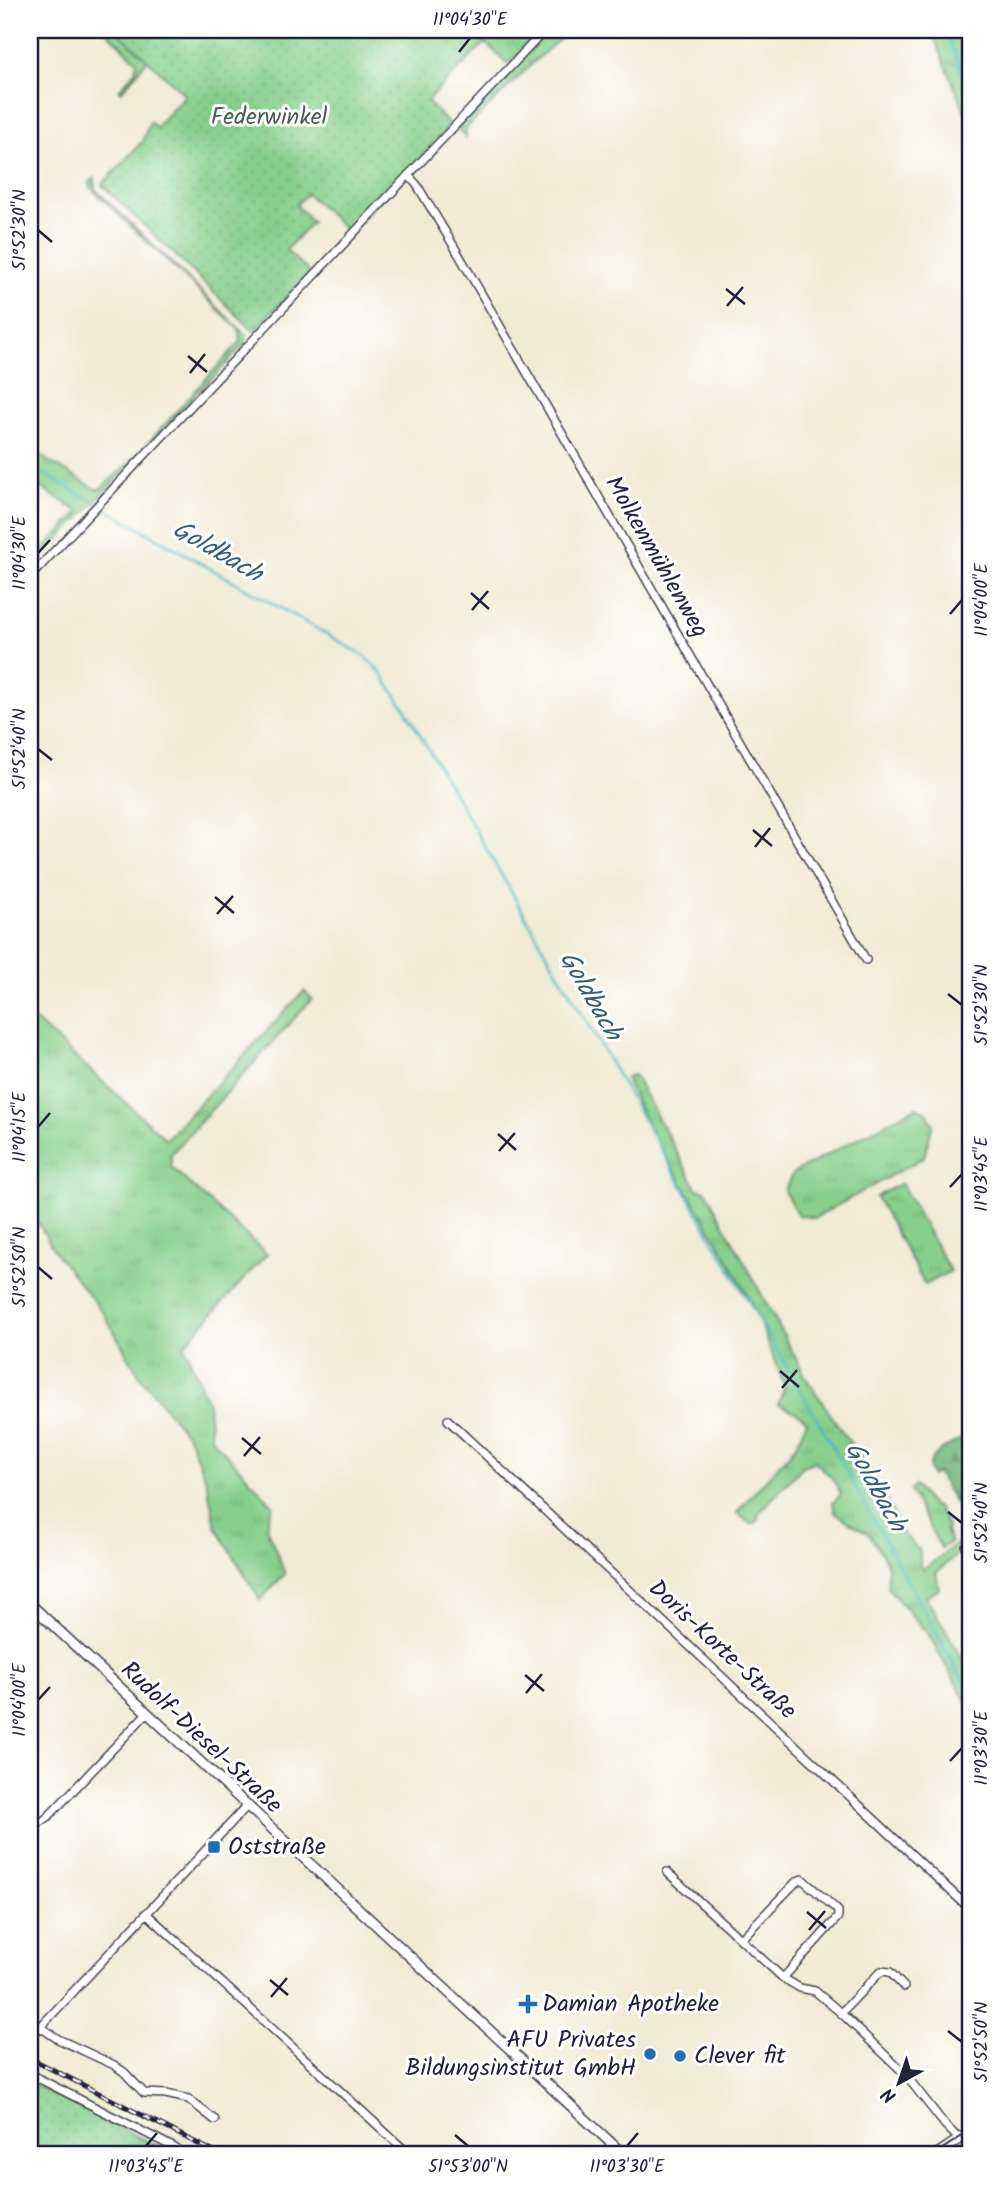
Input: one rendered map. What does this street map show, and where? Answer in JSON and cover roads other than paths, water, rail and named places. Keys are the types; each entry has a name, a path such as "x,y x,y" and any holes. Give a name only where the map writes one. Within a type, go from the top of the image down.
{"street":[{"path":"30,577 545,30"},
{"name":"Molkenmühlenweg","path":"408,176 417,185 455,248 866,960"},
{"name":"Doris-Korte-Straße","path":"448,1420 970,1909"},
{"path":"965,1546 970,1554"},
{"name":"Rudolf-Diesel-Straße","path":"30,1604 624,2155"},
{"path":"30,1830 48,1817 147,1713"},
{"path":"30,2038 246,1807"},
{"path":"667,1872 783,1978 800,1988 815,1991 841,2013 904,2073 959,2139"},
{"path":"741,1939 796,1882 802,1880 834,1907 838,1911 838,1917 783,1978"},
{"path":"146,1913 410,2155"},
{"path":"841,2013 880,1971 890,1972 904,1987"},
{"path":"40,2027 68,2045 114,2065 144,2093 188,2099 215,2120"},
{"path":"30,2074 185,2155"},
{"path":"936,2155 970,2132"}],"waterway":[{"path":"946,30 970,92"},
{"name":"Goldbach","path":"30,466 365,656 381,673 404,707 828,1438 970,1693"}],"tram line":[{"path":"933,2155 970,2131"}],"railway":[{"path":"30,2058 220,2155"}],"place":[{"name":"Oststraße","path":"214,1847"},
{"name":"Damian Apotheke","path":"528,2004"},
{"name":"AFU Privates Bildungsinstitut GmbH","path":"650,2054"},
{"name":"Clever fit","path":"680,2056"}],"park label":[{"name":"Federwinkel","path":"269,117"}]}
